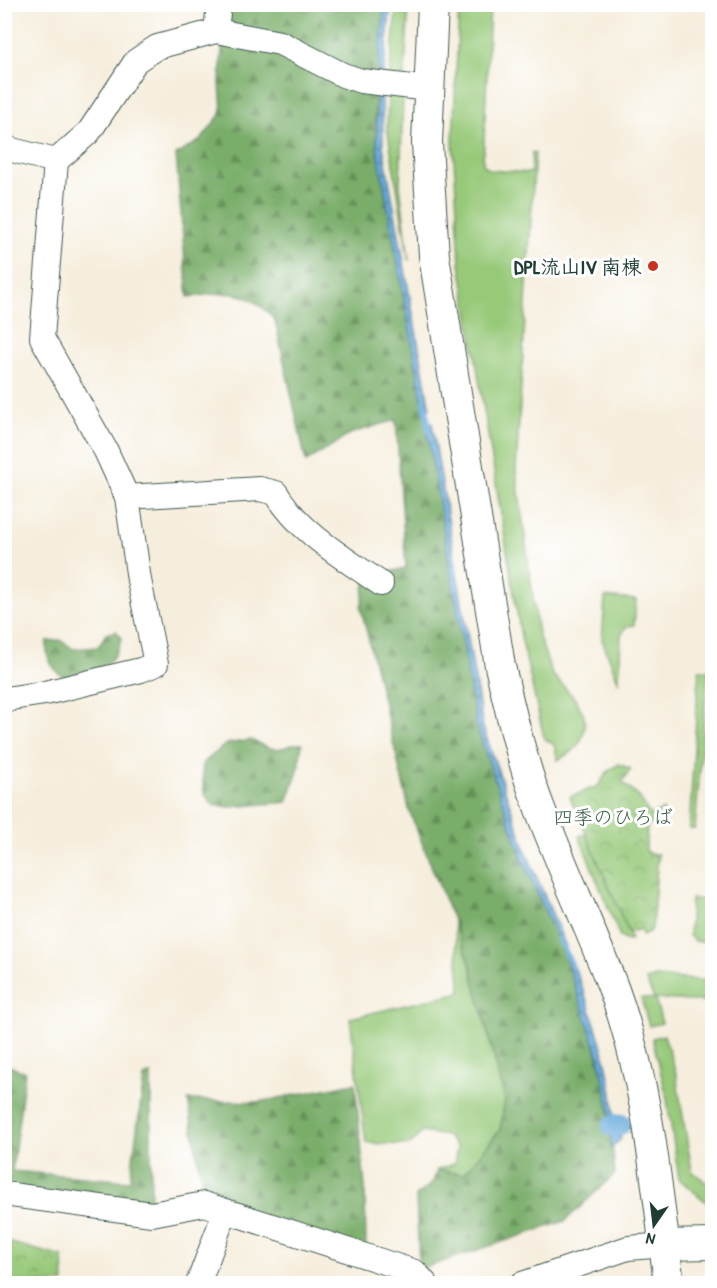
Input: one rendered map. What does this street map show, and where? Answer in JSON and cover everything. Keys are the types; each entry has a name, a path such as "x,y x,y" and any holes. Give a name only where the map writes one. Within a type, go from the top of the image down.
{"street":[{"path":"216,31 219,4"},
{"path":"433,4 427,143 434,256 500,666 513,729 532,786 614,990 633,1056 649,1132 669,1284"},
{"path":"4,702 12,698 45,693 141,670 156,664 139,580 127,498 106,451 42,338 56,161 89,132 136,61 157,47 216,31 280,43 343,75 382,85 429,89"},
{"path":"4,148 56,161"},
{"path":"127,498 260,489 276,493 286,510 314,537 381,584"},
{"path":"4,1194 152,1214 204,1204 415,1272 426,1284"},
{"path":"198,1284 225,1212"},
{"path":"522,1284 628,1248 712,1244"}],"green space":[{"path":"224,5 385,5 375,112 377,147 442,512 477,728 523,861 560,945 589,1023 607,1092 615,1174 565,1221 424,1268 419,1266 416,1196 433,1182 437,1170 464,1174 500,1130 505,1100 469,960 410,813 361,608 366,578 406,568 396,420 352,433 306,462 275,320 255,302 236,294 188,297 176,155 201,140 222,112 220,83"},
{"path":"397,5 409,5 405,71 404,76 389,79"},
{"path":"459,5 490,5 483,164 490,170 531,173 532,152 535,153 516,470 538,634 552,674 576,700 584,715 585,728 581,741 573,751 558,760 554,745 544,738 521,637 460,263 453,141"},
{"path":"388,91 403,97 400,185 409,261 387,127"},
{"path":"605,597 636,600 634,625 627,626 621,635 619,683 602,640"},
{"path":"116,631 122,638 118,649 113,657 100,668 63,677 50,661 47,641 61,640 73,649 98,647 106,634"},
{"path":"699,670 708,670 695,829 689,829"},
{"path":"251,740 274,749 302,744 298,771 287,802 231,807 213,805 204,795 202,764 226,744"},
{"name":"四季のひろば","path":"619,764 631,769 622,782 640,798 650,815 663,810 665,823 647,824 646,850 649,854 658,854 652,929 643,936 640,929 629,933 570,797 598,786 608,771"},
{"path":"586,834 629,933 631,939 627,941 620,937 579,836"},
{"path":"691,899 712,900 712,943 694,941 689,935"},
{"path":"454,922 469,960 505,1100 500,1130 464,1174 437,1170 454,1164 457,1147 447,1136 422,1132 410,1145 366,1143 350,1018 461,992"},
{"path":"656,977 712,981 712,1002 655,999 662,1023 649,1026 641,998 654,999 646,980"},
{"path":"664,1035 676,1074 692,1171 712,1187 712,1207 679,1179 666,1093 652,1038"},
{"path":"4,1064 25,1072 12,1171 130,1181 144,1077 151,1074 151,1207 5,1187"},
{"path":"355,1083 365,1186 366,1249 204,1197 188,1100 259,1102"},
{"path":"4,1241 63,1257 64,1283 5,1283"}],"water":[{"path":"385,5 391,5 383,78 377,77"},
{"path":"376,89 382,90 383,146 430,409 424,410 377,147"},
{"path":"432,423 483,727 527,854 566,946 560,945 523,861 477,728 426,425"},
{"path":"566,960 572,961 602,1046 611,1090 615,1134 620,1134 621,1139 611,1148 610,1112 599,1057"}],"waterway":[{"path":"425,402 429,431"},
{"path":"559,938 572,967"},
{"path":"612,1126 621,1124"}],"place":[{"name":"DPL流山IV 南棟","path":"653,266"}]}
